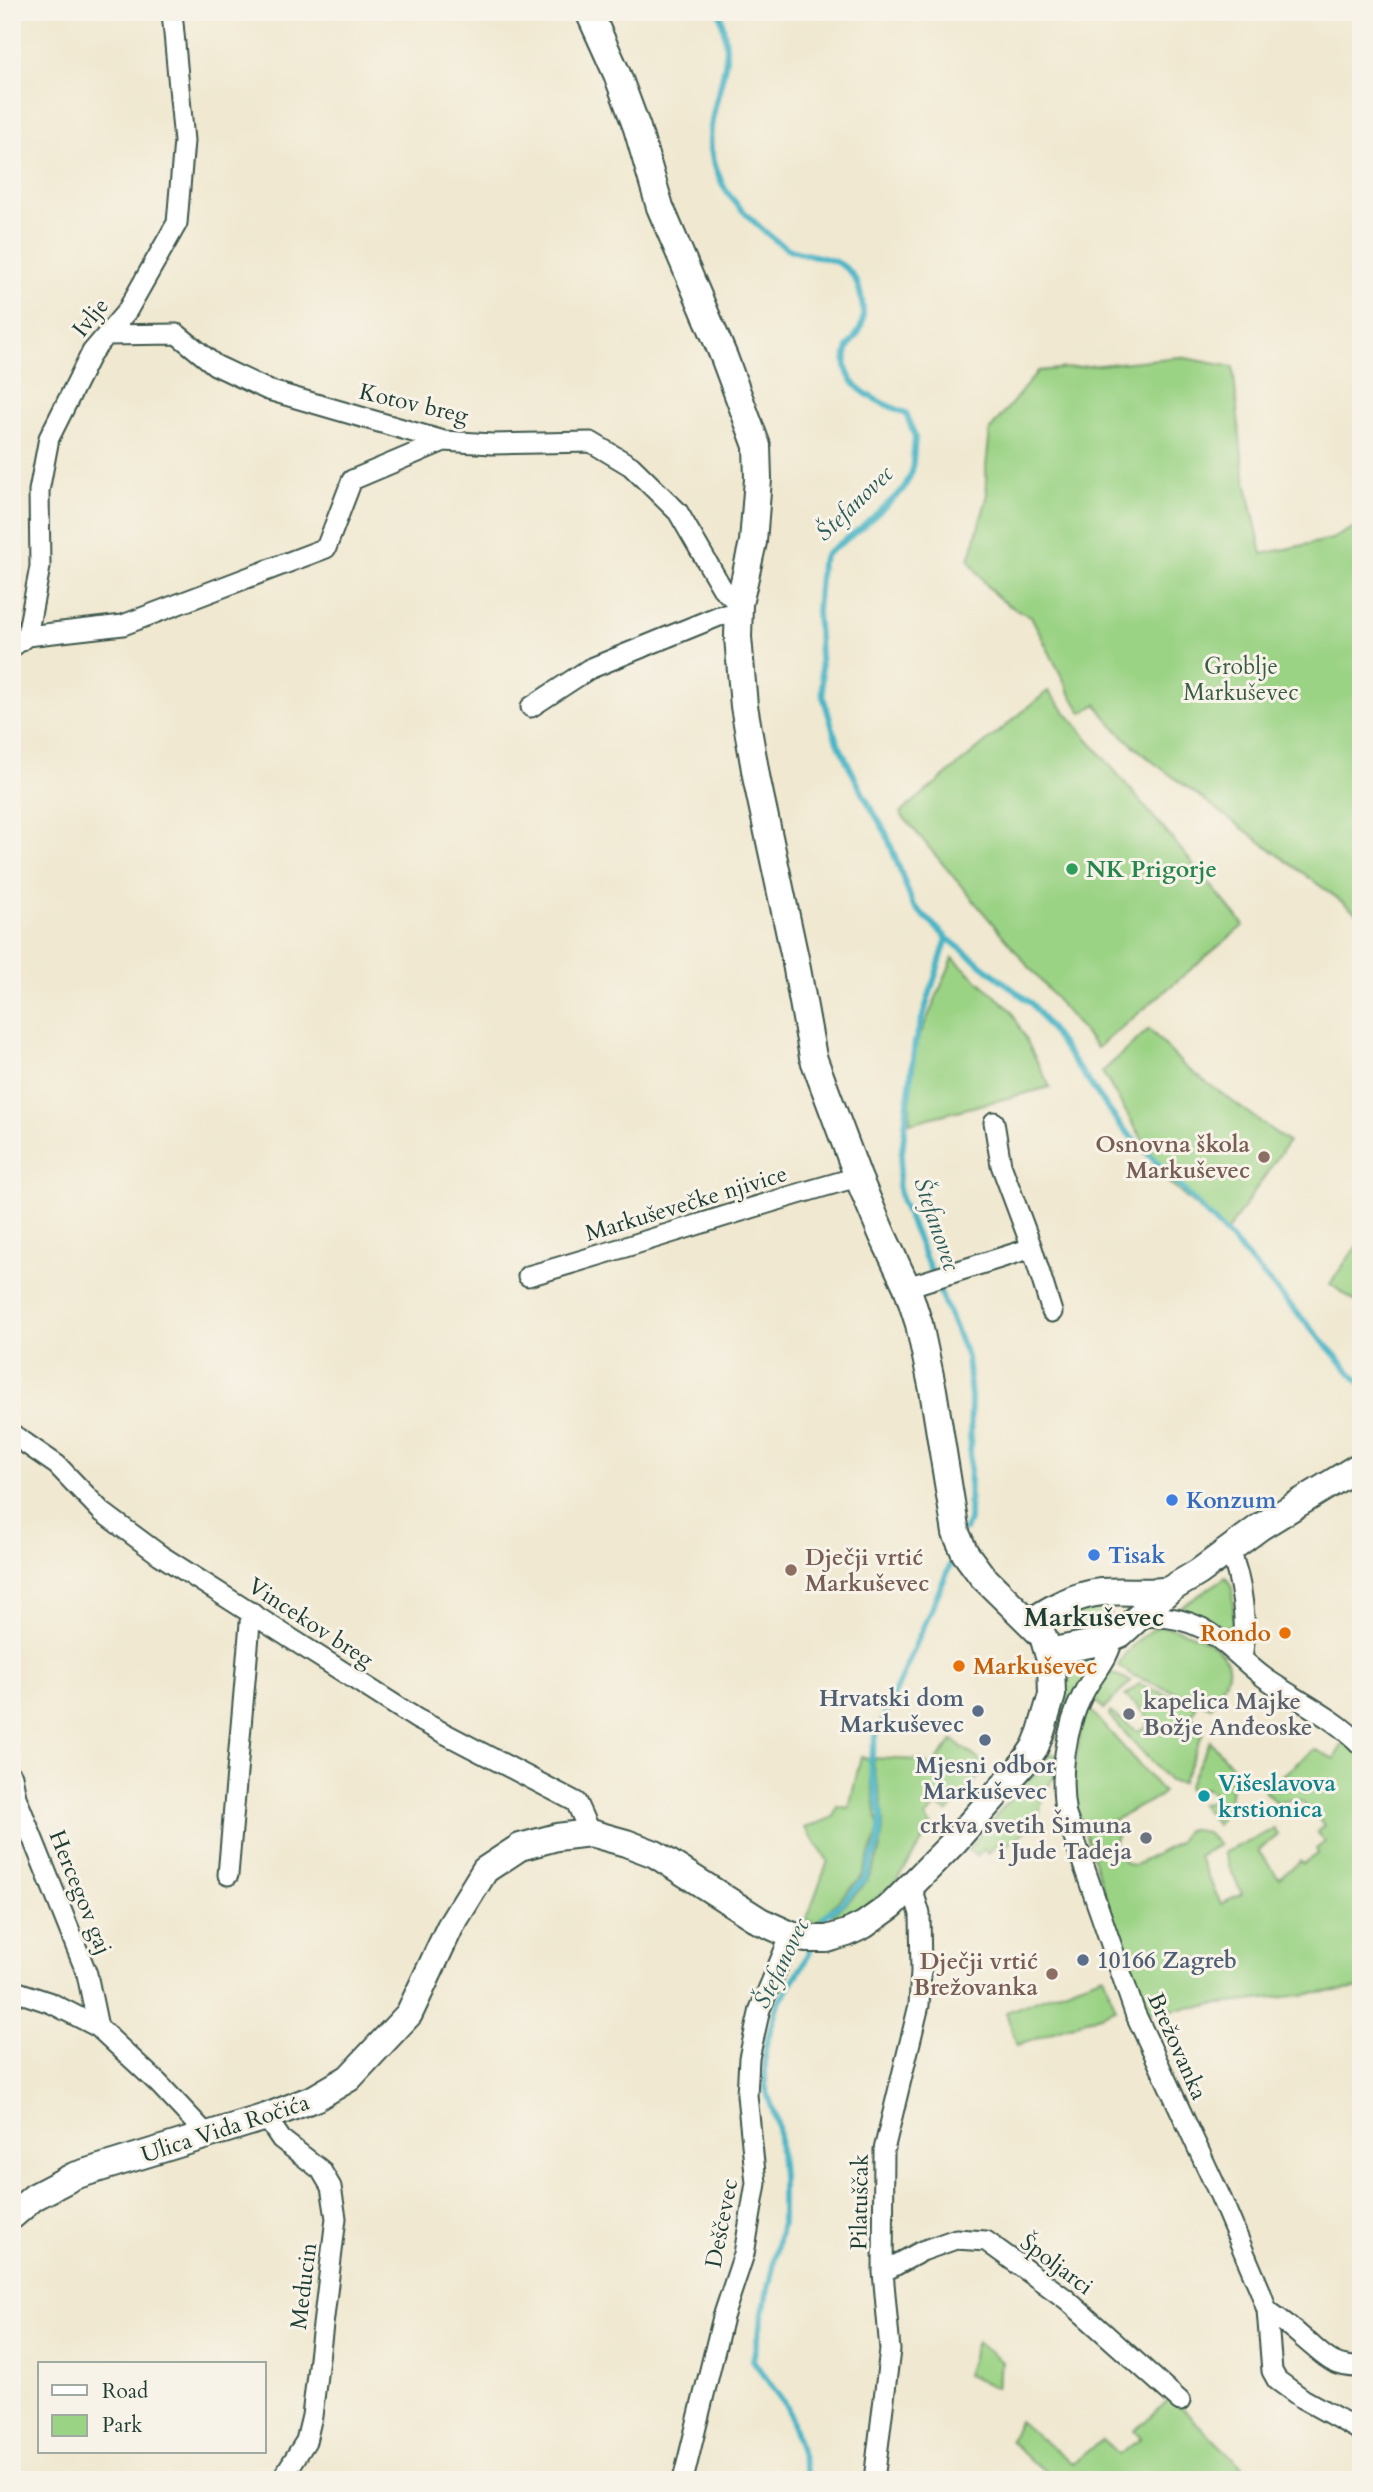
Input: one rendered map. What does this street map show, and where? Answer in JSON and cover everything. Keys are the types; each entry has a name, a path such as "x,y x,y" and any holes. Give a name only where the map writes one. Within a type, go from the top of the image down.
{"main road":[{"path":"589,12 617,74 637,128 660,207 724,357 757,446 758,479 753,542 739,609 738,637 744,706 813,1057 882,1234 914,1285 956,1533 969,1559 999,1595 1043,1636 1052,1676 1048,1714 1035,1747 1024,1763 912,1888 864,1925 847,1933 808,1938"},
{"path":"1048,1652 1126,1628 1169,1590 1199,1572 1260,1527 1361,1465"},
{"path":"1031,1622 1067,1601 1092,1594 1154,1593 1169,1590"},
{"path":"1112,1592 1118,1596 1125,1609 1126,1628"},
{"name":"Ulica Vida Ročića","path":"12,2216 34,2197 74,2176 266,2117 315,2098 349,2078 409,2014 450,1927 485,1870 520,1847 557,1837 590,1833 626,1843 655,1854 760,1921 808,1938"}],"street":[{"name":"Ivlje","path":"20,641 40,567 39,491 49,438 92,352 127,311 177,223 184,141 172,12"},
{"name":"Kotov breg","path":"106,335 177,334 215,365 268,390 444,441 492,444 591,442 631,466 678,512 722,588 739,609"},
{"path":"20,641 123,625 326,548 352,480 444,441"},
{"path":"531,707 589,669 739,609"},
{"path":"994,1122 1001,1165 1052,1312"},
{"name":"Markuševečke njivice","path":"528,1276 757,1205 858,1177"},
{"path":"914,1285 1032,1248"},
{"name":"Vincekov breg","path":"12,1434 57,1465 102,1513 150,1548 417,1719 576,1802 590,1833"},
{"path":"1229,1549 1239,1576 1244,1633 1242,1657"},
{"path":"228,1875 251,1612"},
{"path":"1126,1628 1163,1616 1190,1623 1212,1634 1253,1669 1349,1732 1361,1745"},
{"name":"Brežovanka","path":"1126,1628 1082,1694 1069,1737 1063,1789 1066,1815 1135,2013 1221,2198 1267,2311 1272,2371 1277,2381 1303,2399 1361,2431"},
{"name":"Hercegov gaj","path":"12,1776 16,1797 87,1974 98,2027"},
{"name":"Pilatuščak","path":"874,2480 890,2350 883,2272 884,2150 919,2006 920,1914 912,1888"},
{"name":"Deščevec","path":"683,2480 723,2317 744,2254 757,2183 747,2095 749,2058 760,2009 808,1938"},
{"path":"12,1990 51,2003 98,2027 158,2083 208,2136"},
{"name":"Meducin","path":"266,2117 281,2139 321,2170 331,2187 336,2218 312,2416 306,2441 281,2480"},
{"name":"Špoljarci","path":"883,2272 922,2251 956,2239 986,2241 1066,2299 1180,2401"},
{"path":"1267,2311 1307,2340 1326,2359 1351,2367 1361,2367"}],"green space":[{"name":"Groblje Markuševec","path":"1180,357 1233,367 1243,468 1262,554 1332,539 1361,524 1361,916 1153,762 1130,743 1097,704 1082,713 1031,616 1010,606 995,594 969,560 987,498 986,467 990,430 1038,371"},
{"name":"NK Prigorje","path":"1048,691 1244,925 1097,1048 900,813"},
{"path":"953,958 1011,1010 1050,1087 910,1123 911,1057"},
{"path":"1149,1029 1184,1066 1288,1142 1226,1233 1168,1182 1102,1072"},
{"path":"1361,1240 1361,1305 1330,1284"},
{"path":"1226,1577 1232,1588 1234,1624 1224,1628 1205,1616 1180,1608"},
{"path":"1102,1608 1111,1613 1112,1625 1092,1630 1072,1623 1074,1612"},
{"path":"1161,1626 1192,1634 1222,1653 1228,1672 1211,1707 1132,1675 1118,1665 1136,1642"},
{"path":"1093,1655 1096,1658 1065,1724 1047,1742 1067,1682 1074,1671"},
{"path":"1111,1673 1131,1681 1104,1709 1091,1696"},
{"path":"1139,1684 1196,1706 1191,1717 1203,1724 1203,1733 1182,1783 1169,1781 1109,1715 1110,1712 1137,1731 1147,1727 1144,1713 1125,1696"},
{"path":"1087,1706 1163,1792 1112,1821 1118,1833 1114,1843 1126,1864 1136,1865 1179,1842 1186,1830 1205,1833 1219,1845 1198,1856 1221,1904 1242,1894 1223,1853 1274,1829 1278,1835 1258,1851 1279,1878 1300,1861 1303,1864 1318,1853 1316,1849 1325,1842 1317,1832 1324,1825 1303,1802 1289,1800 1277,1803 1264,1791 1314,1749 1334,1759 1344,1742 1361,1755 1361,1988 1144,2013 1074,1800 1075,1764"},
{"path":"953,1740 988,1767 948,1812 937,1805 925,1818 932,1827 895,1883 863,1909 837,1925 832,1915 855,1895 867,1880 881,1844 883,1815 873,1758 920,1760 931,1767"},
{"path":"1210,1741 1234,1769 1229,1801 1217,1825 1200,1804 1209,1803 1213,1799 1211,1791 1204,1788 1194,1796 1187,1788"},
{"path":"1049,1754 1058,1755 1055,1775 1042,1797 1038,1821 1004,1848 998,1843 988,1853 984,1849 977,1856 968,1850 1023,1783 1037,1774"},
{"path":"861,1756 868,1759 878,1826 877,1836 861,1878 817,1922 806,1921 828,1861 805,1828 834,1817 837,1806 849,1808"},
{"path":"1103,1975 1116,2009 1017,2046 1006,2012"},
{"path":"977,2342 1002,2362 996,2388 966,2375"},
{"path":"1171,2398 1244,2469 1243,2480 1058,2480 1030,2460 1010,2440 1019,2421 1073,2464 1102,2440 1119,2455 1141,2438 1134,2431"}],"waterway":[{"name":"Štefanovec","path":"720,12 726,59 710,135 713,159 721,182 737,204 775,240 791,250 840,264 853,276 860,294 863,315 860,330 847,350 848,374 863,392 906,413 915,437 912,472 903,490 860,529 826,554 821,564 817,612 823,696 836,739 886,833 913,905 947,938 915,1042 898,1186 902,1202 967,1357 971,1398 969,1520 965,1530"},
{"path":"947,938 1032,1004 1120,1125 1229,1237 1361,1384"},
{"name":"Štefanovec","path":"818,1932 825,1916 864,1880 879,1842 881,1816 870,1762 876,1736 956,1552"},
{"name":"Štefanovec","path":"809,2480 788,2409 753,2360 782,2223 778,2126 765,2086 765,2048 778,2003 802,1967 812,1945"}],"place":[{"name":"NK Prigorje","path":"1072,869"},
{"name":"Osnovna škola Markuševec","path":"1264,1157"},
{"name":"Konzum","path":"1172,1500"},
{"name":"Tisak","path":"1094,1555"},
{"name":"Dječji vrtić Markuševec","path":"791,1570"},
{"name":"Rondo","path":"1285,1633"},
{"name":"Markuševec","path":"959,1666"},
{"name":"Hrvatski dom Markuševec","path":"978,1711"},
{"name":"kapelica Majke Božje Anđeoske","path":"1129,1714"},
{"name":"Mjesni odbor Markuševec","path":"985,1740"},
{"name":"Višeslavova krstionica","path":"1204,1796"},
{"name":"crkva svetih Šimuna i Jude Tadeja","path":"1146,1838"},
{"name":"10166 Zagreb","path":"1083,1960"},
{"name":"Dječji vrtić Brežovanka","path":"1052,1974"}],"district":[{"name":"Markuševec","path":"1094,1617"}]}
